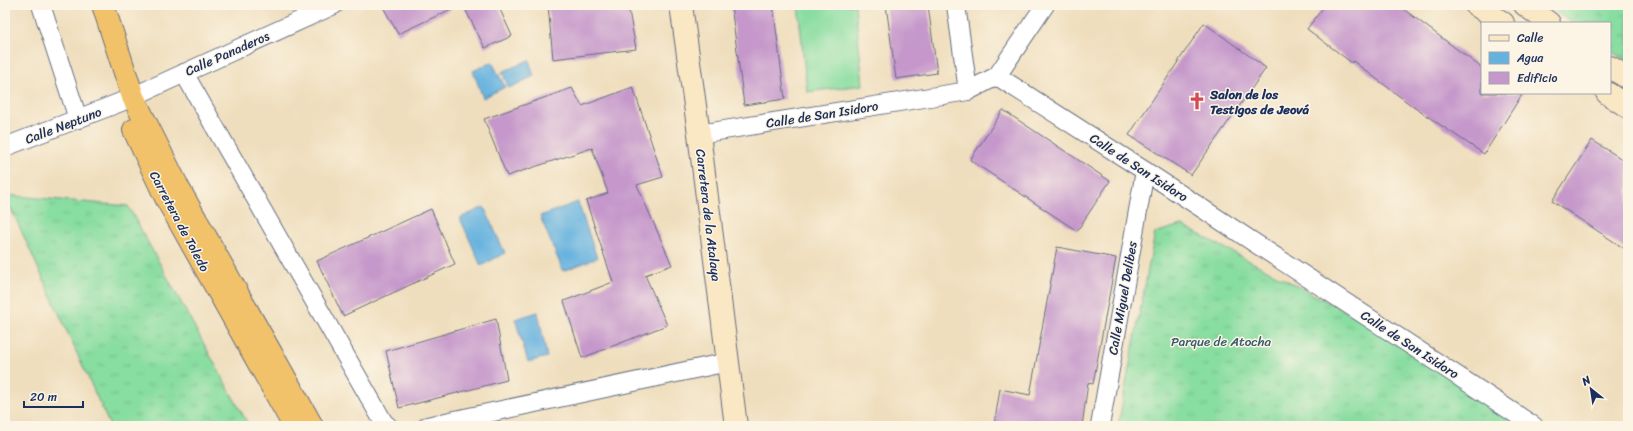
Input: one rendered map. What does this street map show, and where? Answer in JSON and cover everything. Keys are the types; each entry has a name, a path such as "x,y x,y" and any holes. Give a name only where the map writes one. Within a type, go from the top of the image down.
{"highway":[{"name":"Carretera de Toledo","path":"89,5 166,198 294,426"},
{"path":"102,5 127,100 180,190 312,426"}],"street":[{"path":"41,5 78,119"},
{"name":"Calle Panaderos","path":"127,100 334,5"},
{"name":"Carretera de la Atalaya","path":"681,5 736,426"},
{"path":"956,5 968,91"},
{"path":"997,76 1045,5"},
{"path":"1476,5 1502,22"},
{"path":"1525,5 1548,22"},
{"path":"1611,68 1628,78"},
{"path":"184,73 384,423 388,426"},
{"name":"Calle de San Isidoro","path":"699,134 968,91 997,76 1145,171 1534,426"},
{"path":"1608,94 1628,107"},
{"name":"Calle Neptuno","path":"5,147 127,100"},
{"name":"Calle Miguel Delibes","path":"1100,426 1145,171"},
{"path":"427,426 728,362"}],"green space":[{"path":"798,5 855,5 863,85 807,92"},
{"path":"1546,5 1628,5 1628,62 1611,51 1611,22 1571,22"},
{"path":"5,195 128,206 249,426 110,426"},
{"name":"Parque de Atocha","path":"1181,225 1412,346 1526,426 1118,426 1155,233"}],"water":[{"path":"529,60 534,76 509,88 502,72"},
{"path":"492,62 505,87 483,98 473,71"},
{"path":"578,202 597,258 563,271 540,216"},
{"path":"484,207 505,253 481,266 460,218"},
{"path":"538,312 547,357 528,362 515,319"}],"building":[{"path":"382,5 460,5 398,34"},
{"path":"463,5 498,5 512,36 485,48"},
{"path":"548,5 628,5 636,49 553,59"},
{"path":"731,5 773,5 785,99 744,105"},
{"path":"886,5 928,5 937,73 896,79"},
{"path":"1325,5 1398,5 1481,67 1481,94 1522,94 1484,154 1415,108 1353,61 1352,63 1307,29"},
{"name":"Salon de los Testigos de Jeová","path":"1204,23 1266,68 1191,175 1129,135"},
{"path":"633,87 663,177 637,185 672,265 645,275 667,325 582,358 564,301 613,282 586,201 608,193 592,148 507,176 484,119 572,88 582,106"},
{"path":"1003,110 1110,181 1077,231 970,160"},
{"path":"1592,140 1628,163 1628,251 1552,201"},
{"path":"431,209 455,264 343,316 317,261"},
{"path":"1057,247 1116,258 1093,384 1088,383 1082,426 994,426 1000,389 1030,395"},
{"path":"496,319 507,380 399,408 386,351"}],"place":[{"name":"Salon de los Testigos de Jeová","path":"1197,101"}]}
